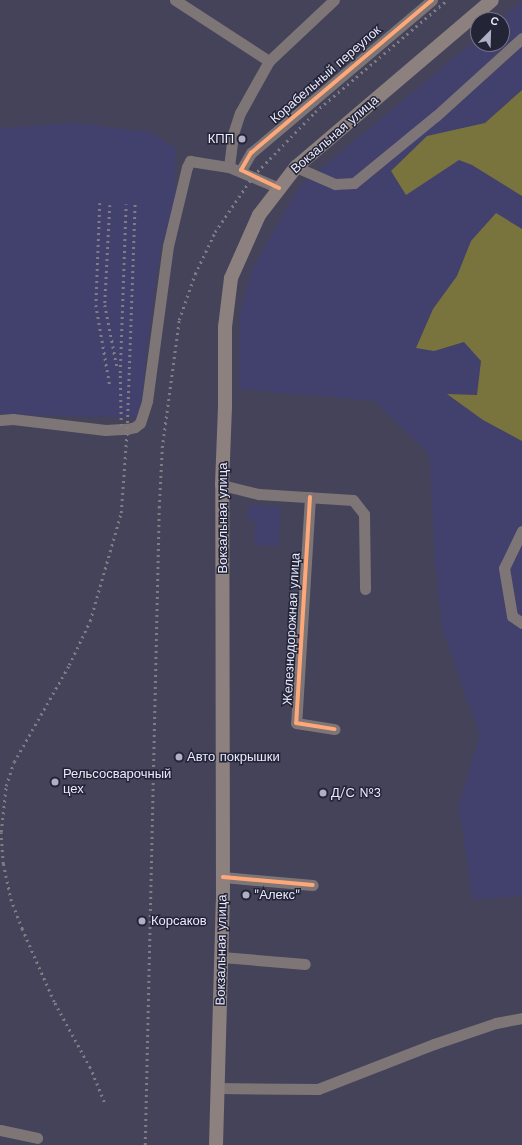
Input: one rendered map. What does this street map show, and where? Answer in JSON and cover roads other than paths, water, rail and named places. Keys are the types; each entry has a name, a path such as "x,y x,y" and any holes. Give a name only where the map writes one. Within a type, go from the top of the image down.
{"main road":[{"name":"Вокзальная улица","path":"216,1145 223,877 222,485 227,298 231,278 248,236 259,215 296,167 492,0"}],"street":[{"path":"175,0 270,61"},
{"name":"Корабельный переулок","path":"241,170 251,153 432,0"},
{"path":"229,167 234,134 240,113 270,61 329,2"},
{"path":"296,167 334,184 354,183 436,116 522,38"},
{"path":"0,420 13,419 105,430 135,428 140,422 147,401 168,246 187,167 190,161 241,170 279,188"},
{"path":"222,485 259,494 343,498 353,500 360,506 364,514 365,589"},
{"name":"Железнодорожная улица","path":"310,497 296,723 335,729"},
{"path":"522,531 504,568 512,616 522,623"},
{"path":"223,877 313,885"},
{"path":"222,957 306,964"},
{"path":"217,1088 318,1089 434,1044 496,1023 522,1018"},
{"path":"0,1130 37,1138"}],"railway":[{"path":"145,1145 159,508 162,448 179,320 195,274 215,232 253,176 315,112 447,0"},
{"path":"100,203 96,305 110,386"},
{"path":"104,1102 90,1068 54,1002 11,901 3,864 1,832 6,786 14,762 69,665 90,621 121,513 127,429 135,203"},
{"path":"121,426 120,373 126,204"},
{"path":"110,205 105,305 117,367"}],"place":[{"name":"КПП","path":"242,139"},
{"name":"Авто покрышки","path":"179,757"},
{"name":"Рельсосварочный цех","path":"55,782"},
{"name":"Д/С №3","path":"323,793"},
{"name":"\"Алекс\"","path":"246,895"},
{"name":"Корсаков","path":"142,921"}]}
